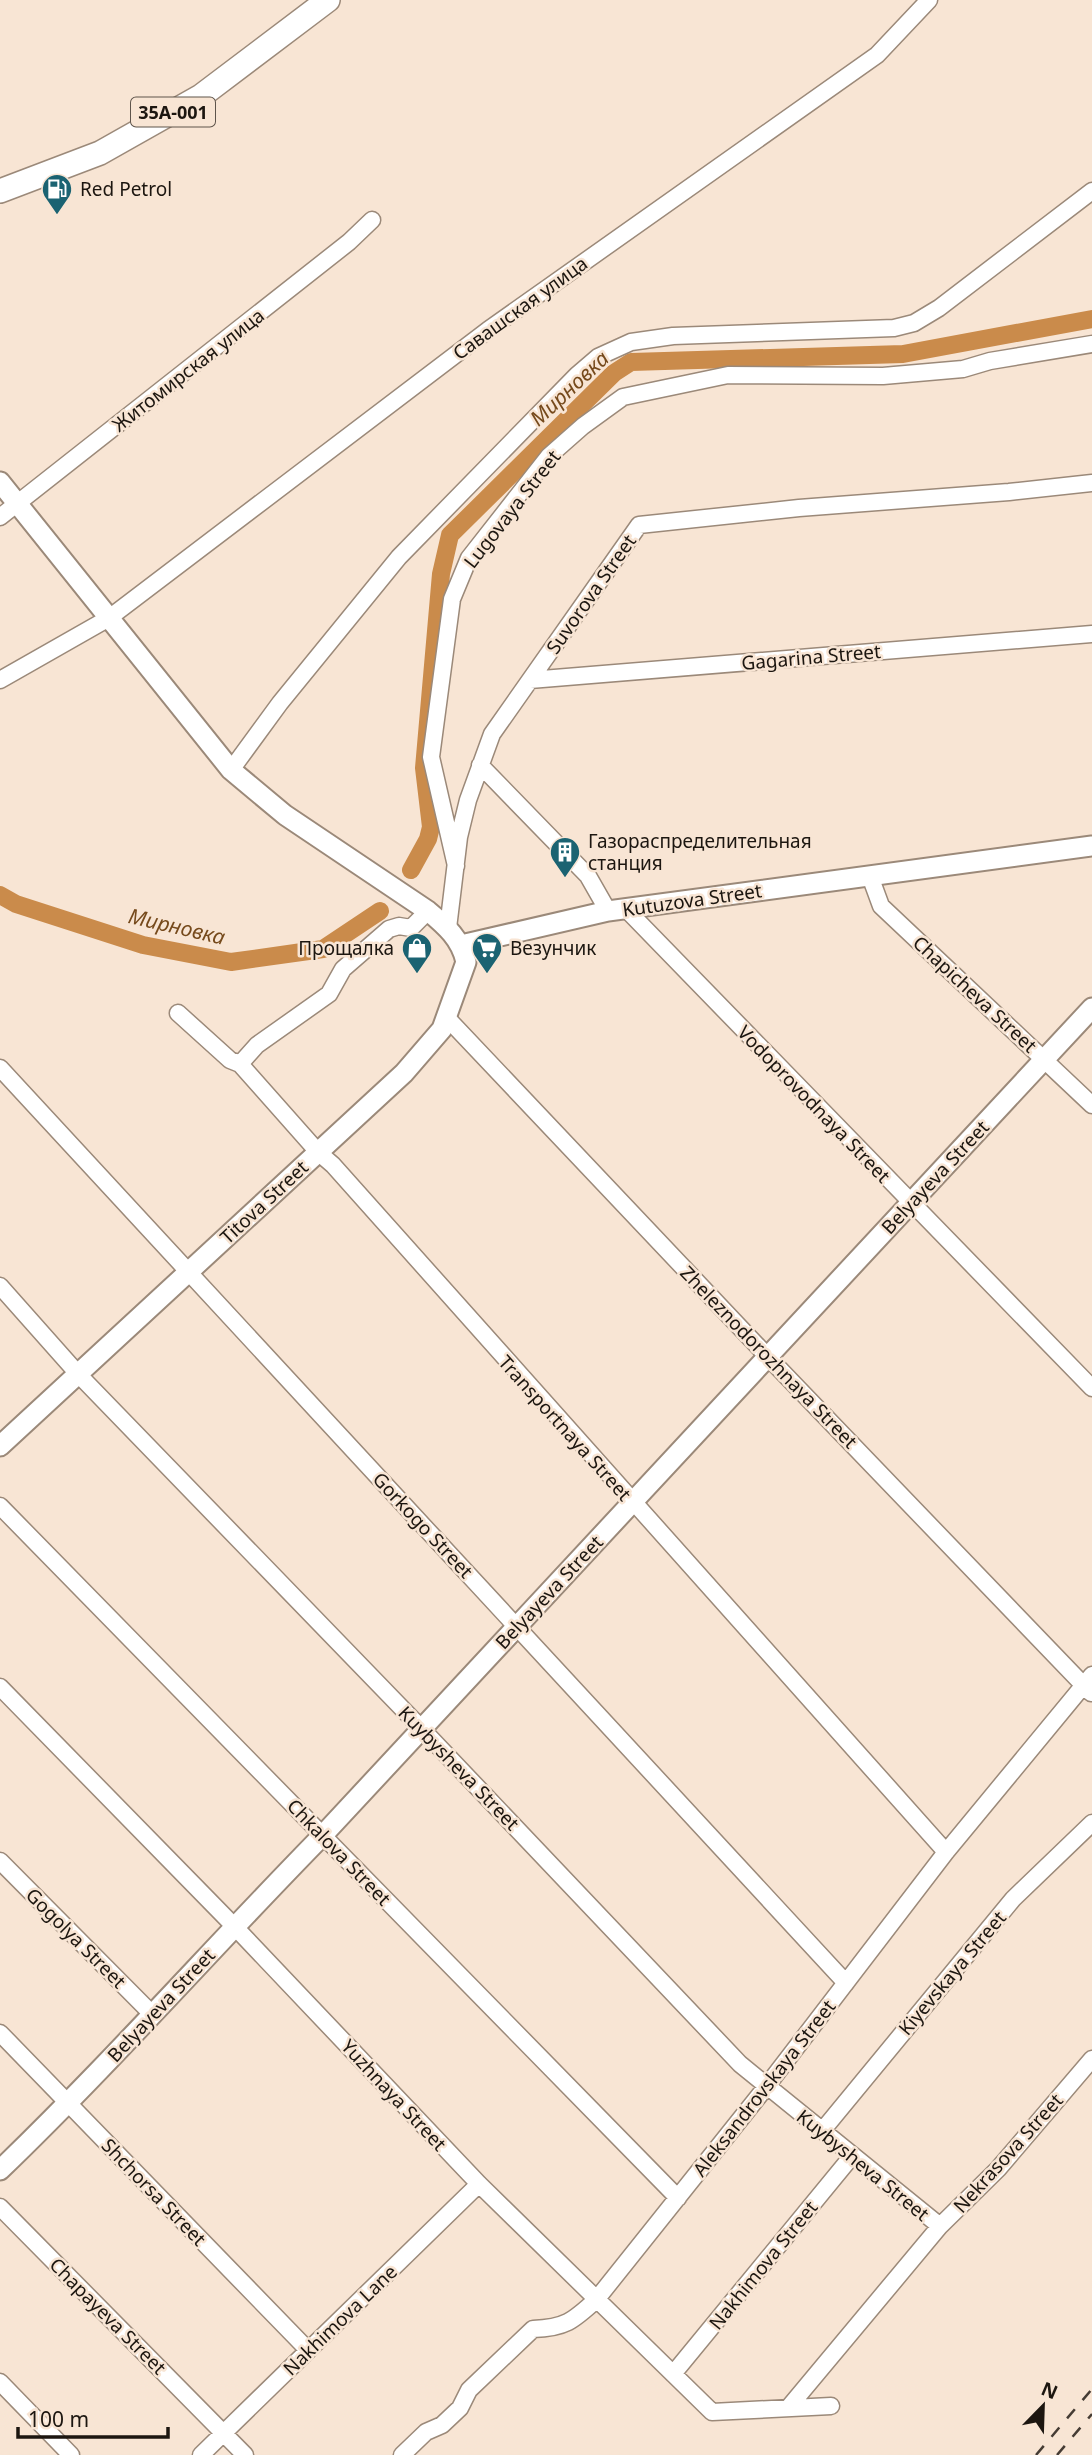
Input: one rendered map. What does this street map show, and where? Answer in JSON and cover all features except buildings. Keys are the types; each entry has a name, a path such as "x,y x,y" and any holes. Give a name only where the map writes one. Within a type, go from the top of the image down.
{"highway":[{"name":"35А-001","path":"0,191 100,153 201,96 328,0"}],"main road":[{"path":"0,482 231,770 285,815 428,911 448,928 461,945"},
{"name":"Kutuzova Street","path":"461,945 617,910 1092,846"},
{"name":"Titova Street","path":"0,1446 79,1376 404,1073 442,1029 447,1019 466,962 461,945"},
{"name":"Belyayeva Street","path":"0,2170 68,2104 323,1835 1092,1008"}],"street":[{"name":"Савашская улица","path":"0,680 109,618 488,330 877,55 929,0"},
{"path":"231,770 280,703 399,557 576,375 598,357 631,342 673,336 894,328 914,323 939,308 1092,191"},
{"name":"Житомирская улица","path":"0,517 339,251 372,220"},
{"name":"Lugovaya Street","path":"456,866 431,757 452,599 469,558 549,456 583,426 623,397 728,375 909,374 963,369 990,361 1092,344"},
{"name":"Suvorova Street","path":"448,928 462,825 492,734 639,525 799,508 1092,483"},
{"name":"Gagarina Street","path":"530,680 1092,634"},
{"name":"Vodoprovodnaya Street","path":"480,765 588,876 617,910 1092,1388"},
{"name":"Chapicheva Street","path":"870,876 881,906 1092,1105"},
{"path":"240,1064 257,1045 329,994 343,970 389,929 399,926 411,928 428,911"},
{"name":"Transportnaya Street","path":"178,1013 230,1060 240,1064 318,1152 342,1175 946,1852"},
{"name":"Zheleznodorozhnaya Street","path":"447,1019 768,1357 1090,1685"},
{"name":"Gorkogo Street","path":"0,1068 846,1983"},
{"name":"Kuybysheva Street","path":"0,1286 79,1376 422,1729 731,2054 766,2087 940,2226"},
{"name":"Chkalova Street","path":"0,1506 678,2198"},
{"name":"Aleksandrovskaya Street","path":"402,2455 426,2432 442,2425 451,2417 460,2408 469,2390 533,2329 556,2328 579,2315 596,2300 766,2087 946,1852 1090,1685"},
{"name":"Yuzhnaya Street","path":"0,1687 234,1926 479,2184 712,2412 831,2406"},
{"name":"Kiyevskaya Street","path":"822,2132 1013,1899 1092,1823"},
{"name":"Gogolya Street","path":"0,1861 153,2015"},
{"name":"Shchorsa Street","path":"0,2033 308,2350"},
{"name":"Nekrasova Street","path":"789,2407 940,2226 998,2169 1092,2059"},
{"name":"Nakhimova Street","path":"673,2374 852,2156"},
{"name":"Nakhimova Lane","path":"201,2455 479,2184"},
{"name":"Chapayeva Street","path":"0,2207 246,2455"},
{"path":"0,2382 71,2455"}],"waterway":[{"name":"Мирновка","path":"411,870 428,839 431,827 424,768 441,574 450,535 614,373 631,362 903,354 1092,319"},
{"name":"Мирновка","path":"0,895 16,904 143,945 231,962 323,949 380,911"}],"railway":[{"path":"1036,2455 1092,2389"},
{"path":"1057,2455 1092,2414"}],"place":[{"name":"Red Petrol","path":"57,216"},
{"name":"Газораспределительная станция","path":"565,879"},
{"name":"Прощалка","path":"417,975"},
{"name":"Везунчик","path":"487,975"}]}
